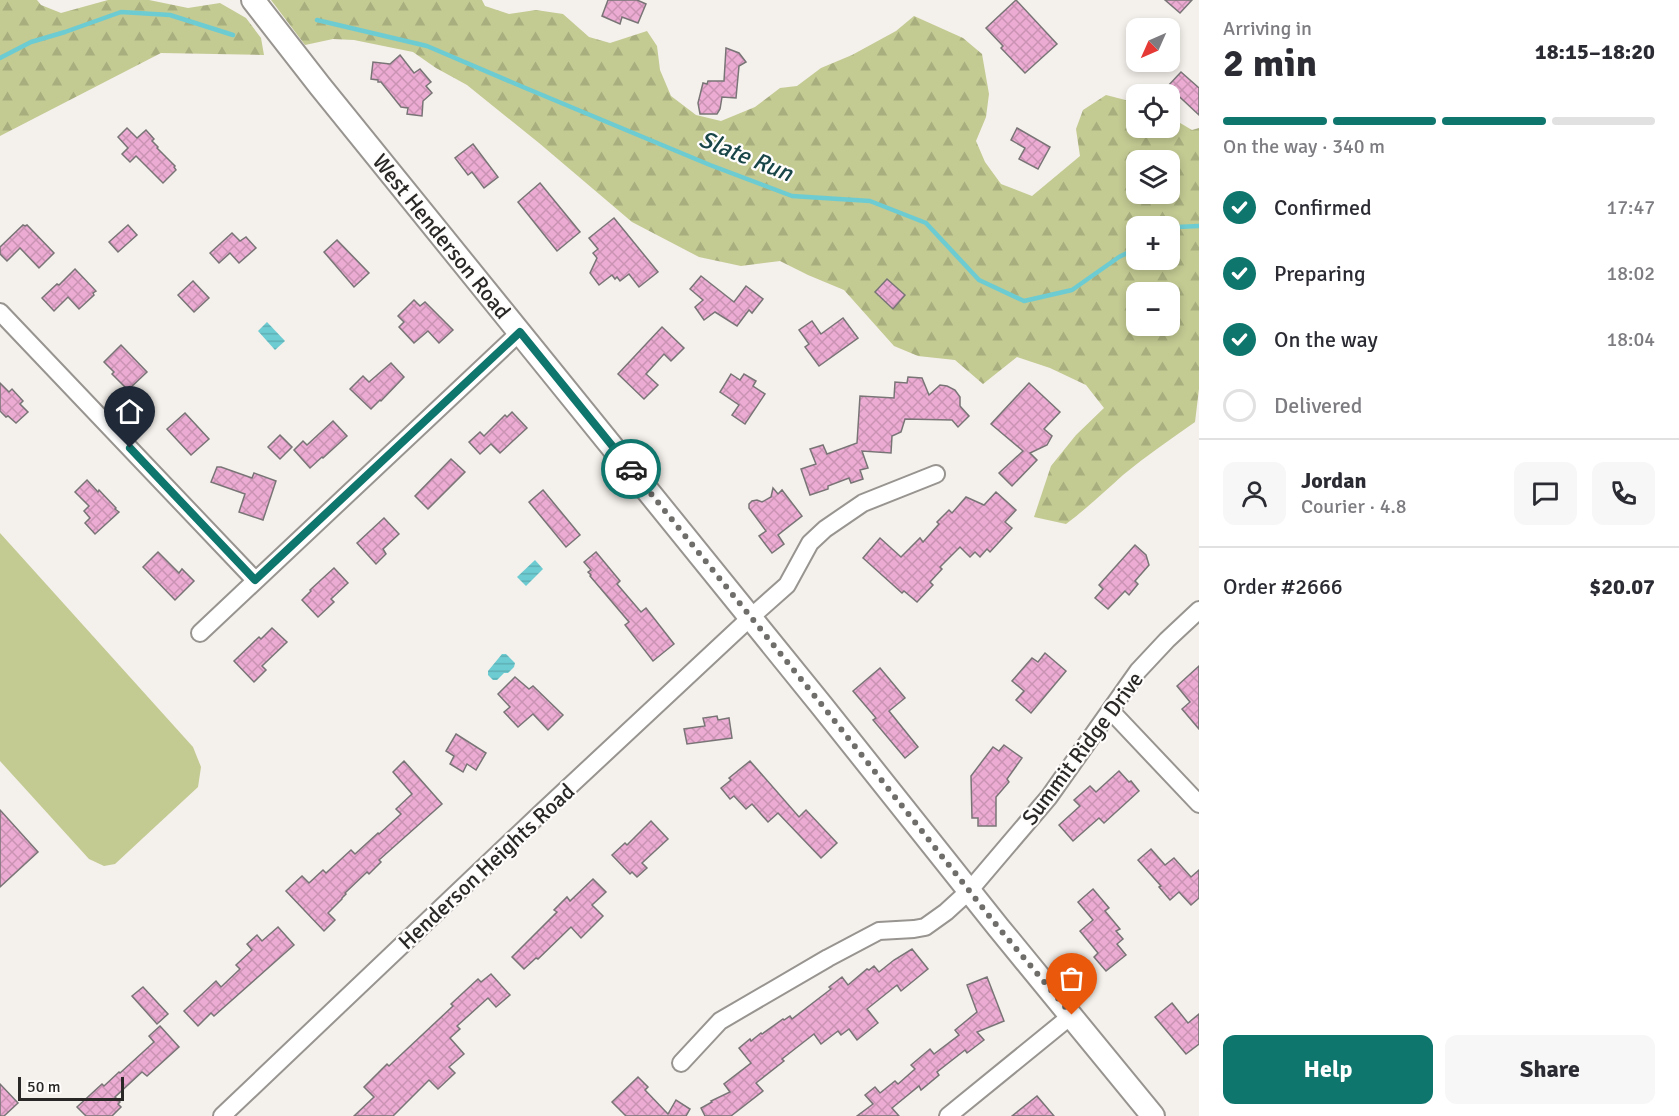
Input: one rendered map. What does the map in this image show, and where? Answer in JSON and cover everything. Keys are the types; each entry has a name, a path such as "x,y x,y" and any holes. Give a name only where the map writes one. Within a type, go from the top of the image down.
{"main road":[{"name":"West Henderson Road","path":"253,0 969,891 1153,1116"}],"street":[{"path":"0,312 255,580"},
{"path":"200,633 520,332"},
{"name":"Henderson Heights Road","path":"222,1116 533,820 787,585 810,543 825,529 863,503 936,474"},
{"name":"Summit Ridge Drive","path":"681,1063 720,1021 828,958 879,931 925,927 946,912 969,891 1049,797 1138,671 1199,610"},
{"path":"1111,711 1199,804"},
{"path":"948,1116 1072,1015"}],"green space":[{"path":"0,0 37,0 41,5 61,13 108,0 149,0 188,8 220,3 246,18 261,38 264,55 161,53 0,136"},
{"path":"271,0 482,0 485,6 509,14 536,10 563,14 589,37 610,43 647,31 657,46 660,70 671,96 696,115 721,121 755,107 780,88 797,86 821,68 852,55 896,31 914,16 963,38 982,54 989,94 986,117 976,141 985,162 1001,184 1032,196 1080,156 1076,129 1083,110 1106,95 1126,100 1126,138 1180,138 1180,123 1192,130 1199,128 1199,389 1195,422 1132,468 1066,524 1034,517 1051,466 1076,435 1104,408 1086,385 1050,368 1017,357 983,384 955,360 918,356 894,346 844,290 780,261 741,266 699,257 632,222 467,85 413,52 354,40 333,39 305,45"},
{"path":"0,533 193,747 201,767 198,787 115,864 104,866 89,859 0,761"}],"water":[{"path":"267,322 285,341 275,350 258,331"},
{"path":"535,560 543,569 526,586 517,577"},
{"path":"502,654 506,654 515,663 514,667 497,680 493,680 488,675 488,671"}],"building":[{"path":"608,0 637,0 646,4 638,23 622,17 620,24 602,16"},
{"path":"1016,0 1057,44 1025,73 986,28"},
{"path":"1165,0 1192,0 1180,13"},
{"path":"726,48 739,53 746,62 739,66 736,98 722,97 717,114 700,114 698,103 703,83 724,81"},
{"path":"400,55 414,73 420,69 431,82 426,86 432,93 423,101 422,116 407,114 408,108 401,107 381,82 371,79 373,62 390,64"},
{"path":"1181,72 1199,88 1199,115 1180,97 1180,84 1170,84"},
{"path":"127,128 137,138 146,130 154,139 152,141 157,148 175,166 176,170 163,183 136,156 130,162 122,154 128,148 118,137"},
{"path":"1017,128 1050,147 1038,169 1019,159 1025,148 1011,140"},
{"path":"473,144 498,177 484,188 472,172 468,175 455,158"},
{"path":"540,183 580,232 557,251 518,202"},
{"path":"614,218 658,272 639,287 629,274 620,281 612,275 599,285 590,273 597,258 593,253 598,249 589,238"},
{"path":"23,225 27,225 54,253 39,268 20,248 7,261 0,254 0,247"},
{"path":"128,225 137,235 118,252 109,242"},
{"path":"232,233 240,241 246,237 256,248 239,263 230,253 219,263 210,253"},
{"path":"337,240 369,273 354,287 324,252"},
{"path":"75,269 96,291 94,295 79,309 68,297 54,311 42,298"},
{"path":"701,276 734,302 746,286 763,299 752,313 749,310 737,326 715,312 704,320 695,307 703,300 690,289"},
{"path":"887,279 905,295 893,309 875,292"},
{"path":"193,281 209,298 194,312 178,295"},
{"path":"414,300 420,306 425,302 453,330 439,343 428,331 414,343 399,327 404,322 398,316"},
{"path":"843,318 858,338 819,366 805,347 809,344 799,330 812,321 821,334"},
{"path":"662,327 684,348 671,361 664,354 646,374 658,385 644,399 618,374"},
{"path":"121,345 147,372 128,390 104,362"},
{"path":"391,363 404,377 371,409 350,389 363,376 369,382"},
{"path":"731,374 740,380 744,374 756,381 753,386 765,394 745,424 732,415 739,405 720,392"},
{"path":"908,377 922,378 929,395 940,385 955,390 960,397 960,406 969,416 958,427 952,420 905,419 901,432 892,436 891,453 862,451 868,468 860,470 863,479 851,483 849,478 810,495 801,469 816,464 810,449 823,445 827,454 857,443 860,396 894,398 895,382 907,383"},
{"path":"0,383 9,392 12,389 23,401 20,404 28,412 16,423 0,411"},
{"path":"1029,383 1060,412 1044,429 1052,436 1047,445 1030,453 1037,460 1012,486 999,473 1023,451 991,424"},
{"path":"512,412 527,428 500,453 491,444 480,454 469,442 480,432 484,436 505,415 507,417"},
{"path":"185,413 209,439 191,455 167,429"},
{"path":"333,421 347,436 310,468 294,450 303,441 307,445"},
{"path":"280,435 292,447 280,459 268,447"},
{"path":"451,459 465,472 428,509 415,496"},
{"path":"217,467 252,478 254,473 276,481 263,520 239,512 245,494 211,482"},
{"path":"87,480 119,512 95,534 85,523 90,518 84,511 89,506 75,492"},
{"path":"773,488 778,494 782,490 802,516 778,535 784,544 772,553 759,536 766,531 749,508 749,504 757,500 762,502 771,497"},
{"path":"543,490 580,535 566,547 529,502"},
{"path":"996,492 1016,510 1005,522 1012,528 990,552 987,549 980,557 975,552 970,557 960,547 940,567 942,569 930,582 933,585 917,602 904,591 902,593 863,558 880,538 901,557 920,538 923,542 939,524 937,522 949,510 952,513 966,497 984,505"},
{"path":"384,518 399,534 383,549 386,554 376,564 357,543"},
{"path":"1135,545 1146,555 1149,565 1135,581 1138,584 1129,595 1125,591 1108,609 1095,598 1103,589 1099,585"},
{"path":"158,552 179,573 182,569 194,581 175,600 143,567"},
{"path":"596,552 620,581 617,584 641,612 646,608 674,644 653,661 625,625 629,622 590,576 588,572 591,570 584,562"},
{"path":"334,568 348,583 331,599 334,602 318,617 302,600"},
{"path":"272,628 287,642 262,666 266,670 254,682 234,661"},
{"path":"1045,653 1066,671 1031,713 1016,700 1024,691 1012,681 1032,658 1038,662"},
{"path":"1199,666 1199,729 1182,709 1190,702 1177,686"},
{"path":"880,668 905,698 889,711 918,747 905,758 873,720 876,718 853,691"},
{"path":"515,677 529,689 533,686 563,715 548,730 533,714 518,727 504,712 510,707 498,694"},
{"path":"717,716 718,720 729,718 732,738 687,744 684,729 705,726 703,718"},
{"path":"456,734 486,753 476,770 467,764 463,772 450,764 454,756 446,751"},
{"path":"1004,745 1022,758 1007,779 1009,782 996,797 996,826 978,826 978,818 972,818 971,776 993,747 999,751"},
{"path":"404,761 442,804 379,860 381,862 369,874 367,872 345,893 328,913 335,920 324,931 286,891 302,876 309,883 323,870 326,873 351,850 355,854 401,814 396,809 412,794 393,772"},
{"path":"750,761 799,817 806,810 837,843 821,858 778,813 768,822 752,804 746,809 734,796 730,799 721,788 731,780 729,778"},
{"path":"1119,771 1139,791 1104,823 1099,818 1073,841 1059,825 1080,806 1074,800 1090,786 1096,792"},
{"path":"0,810 38,852 0,887"},
{"path":"651,821 668,839 642,863 647,868 637,877 632,872 630,874 612,855 625,843 627,845"},
{"path":"1151,849 1165,865 1174,858 1191,877 1199,870 1199,898 1191,905 1179,892 1170,900 1138,860"},
{"path":"593,879 606,892 592,905 603,916 581,938 571,927 538,959 536,958 524,969 512,957 557,912 554,910 567,897 570,901"},
{"path":"1093,889 1109,908 1105,911 1120,929 1116,931 1123,939 1117,944 1126,955 1106,971 1094,957 1098,953 1080,931 1093,920 1078,902"},
{"path":"278,927 294,945 214,1016 211,1013 198,1026 184,1011 216,981 221,987 240,969 236,965 252,950 247,944 257,935 262,941"},
{"path":"912,949 928,969 901,991 897,985 867,1009 878,1023 857,1040 849,1029 841,1035 838,1031 821,1044 814,1034 756,1083 763,1091 731,1116 705,1116 701,1108 730,1092 724,1084 751,1063 739,1048 750,1039 751,1041 783,1019 790,1016 792,1019 831,989 829,987 842,977 848,985 867,969 874,966 879,972"},
{"path":"491,974 510,995 496,1007 488,998 457,1026 460,1029 450,1038 464,1054 449,1067 455,1073 438,1089 429,1080 393,1116 354,1116 374,1097 364,1087 453,1006 451,1004 478,979 481,982"},
{"path":"987,977 1004,1021 977,1032 984,1040 967,1053 965,1050 937,1072 939,1075 921,1090 919,1086 892,1108 899,1116 857,1116 873,1104 865,1095 875,1087 880,1093 895,1081 898,1084 915,1069 911,1065 930,1049 934,1054 959,1035 955,1030 977,1012 967,985"},
{"path":"143,987 168,1014 157,1024 132,996"},
{"path":"1172,1003 1188,1023 1199,1014 1199,1044 1186,1054 1155,1017"},
{"path":"160,1026 179,1047 147,1076 142,1072 115,1097 121,1107 112,1116 86,1116 77,1107 154,1042 149,1036"},
{"path":"638,1077 648,1087 645,1090 668,1114 676,1100 690,1109 686,1116 626,1116 612,1102"},
{"path":"0,1084 18,1103 4,1116 0,1116"},
{"path":"1037,1096 1054,1116 1012,1116"}],"waterway":[{"name":"Slate Run","path":"0,58 31,42 121,12 170,15 233,35"},
{"name":"Slate Run","path":"317,20 427,46 710,165 792,196 870,201 926,223 979,280 1024,301 1072,290 1126,254"},
{"name":"Slate Run","path":"1180,227 1199,226"}],"way so far":[{"path":"631,469 998,927 1072,1015"}],"route":[{"path":"130,448 255,580 520,332 631,469"}]}
